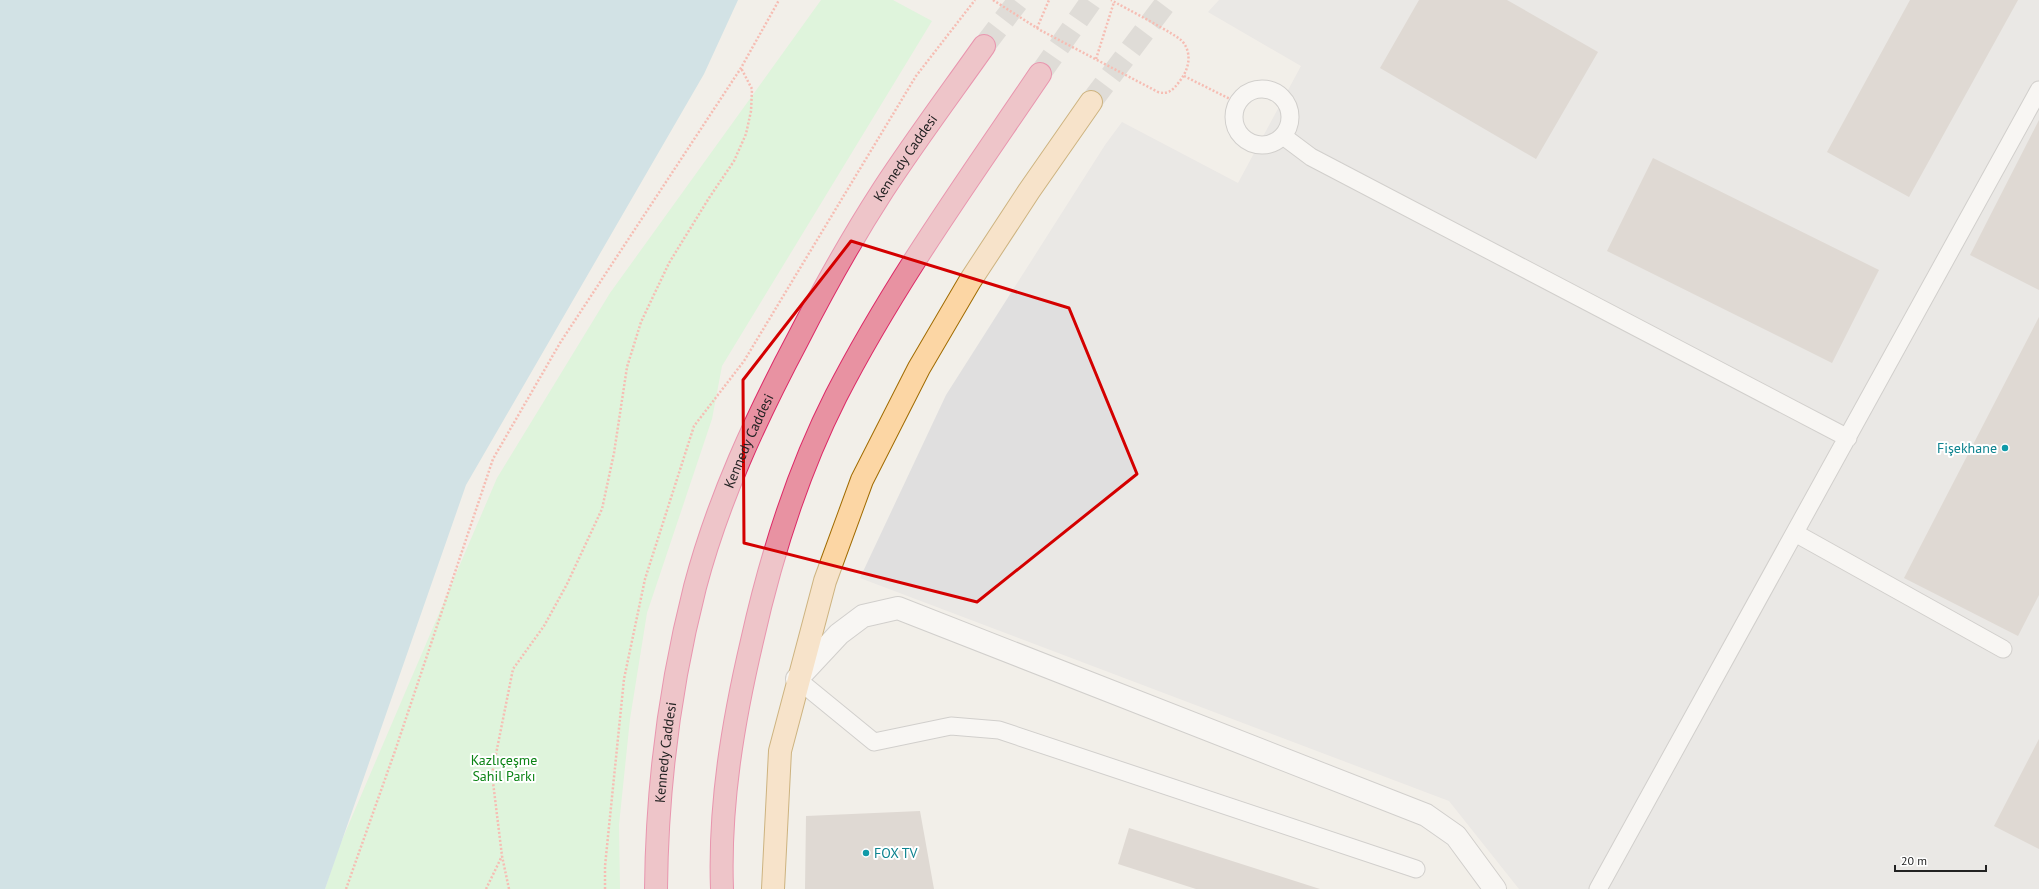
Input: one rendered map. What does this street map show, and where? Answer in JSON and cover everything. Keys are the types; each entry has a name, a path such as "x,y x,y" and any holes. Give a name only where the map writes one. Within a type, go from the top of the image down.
{"highway":[{"name":"Kennedy Caddesi","path":"656,889 660,788 673,688 696,585 740,456 774,385 846,248 883,189 984,46"},
{"path":"722,889 724,818 729,754 740,691 765,582 810,452 836,397 867,339 936,228 1040,74"}],"main road":[{"path":"773,889 780,751 797,679 827,574 862,480 919,368 970,281 1029,191 1091,102"}],"street":[{"path":"797,679 839,634 863,616 898,608 1426,815 1456,836 1495,889"}],"lane":[{"path":"1265,89 1274,92 1283,98 1288,107 1290,117 1288,127 1283,136 1275,142 1265,145 1255,144 1245,139 1238,132 1234,122 1234,112 1238,103 1245,95 1254,90 1265,89"},
{"path":"1598,889 2039,90"},
{"path":"1283,136 1311,157 1848,438"},
{"path":"1795,533 2003,649"},
{"path":"797,679 874,742 951,726 999,730 1416,869"}],"path":[{"path":"346,889 395,751 493,459 560,343 741,68 779,0"},
{"path":"605,889 604,866 624,679 645,579 694,426 744,361 916,76 975,0"},
{"path":"993,0 1037,28 1096,59 1163,93 1170,92 1184,76 1188,64 1188,56 1183,41 1112,1 1096,59"},
{"path":"1037,28 1049,0"},
{"path":"508,889 502,856 492,774 513,669 544,626 567,584 602,509 614,453 627,366 641,322 669,263 734,161 746,134 751,111 752,89 741,68"},
{"path":"1184,76 1238,103"},
{"path":"486,889 502,856"}],"highlighted area":[{"path":"851,241 1069,308 1137,474 977,602 744,543 743,380"}],"shaded area":[{"path":"1219,0 2039,0 2039,889 1519,889 1449,801 860,578 946,395 1105,145 1122,122 1238,183 1301,66 1208,12"}],"green space":[{"name":"Kazlıçeşme Sahil Parkı","path":"821,0 893,0 932,21 722,366 712,419 647,613 630,719 619,825 620,889 325,889 339,847 497,478 610,293"}],"water":[{"path":"0,0 738,0 704,74 466,485 325,889 0,889"}],"building":[{"path":"1419,0 1507,0 1598,52 1536,159 1380,68"},
{"path":"1910,0 2018,0 1909,197 1827,152"},
{"path":"2039,120 2039,290 1970,255"},
{"path":"1653,158 1879,270 1832,363 1607,251"},
{"name":"Fişekhane","path":"2039,317 2039,595 2018,636 1904,578"},
{"path":"2039,739 2039,849 1994,826"},
{"name":"FOX TV","path":"920,811 934,889 805,889 806,816"},
{"path":"1129,828 1320,889 1196,889 1118,864"}],"tunnel":[{"path":"984,46 1019,0"},
{"path":"1040,74 1092,0"},
{"path":"1091,102 1168,0"}],"place":[{"name":"Fişekhane","path":"2005,448"},
{"name":"FOX TV","path":"866,853"}]}
